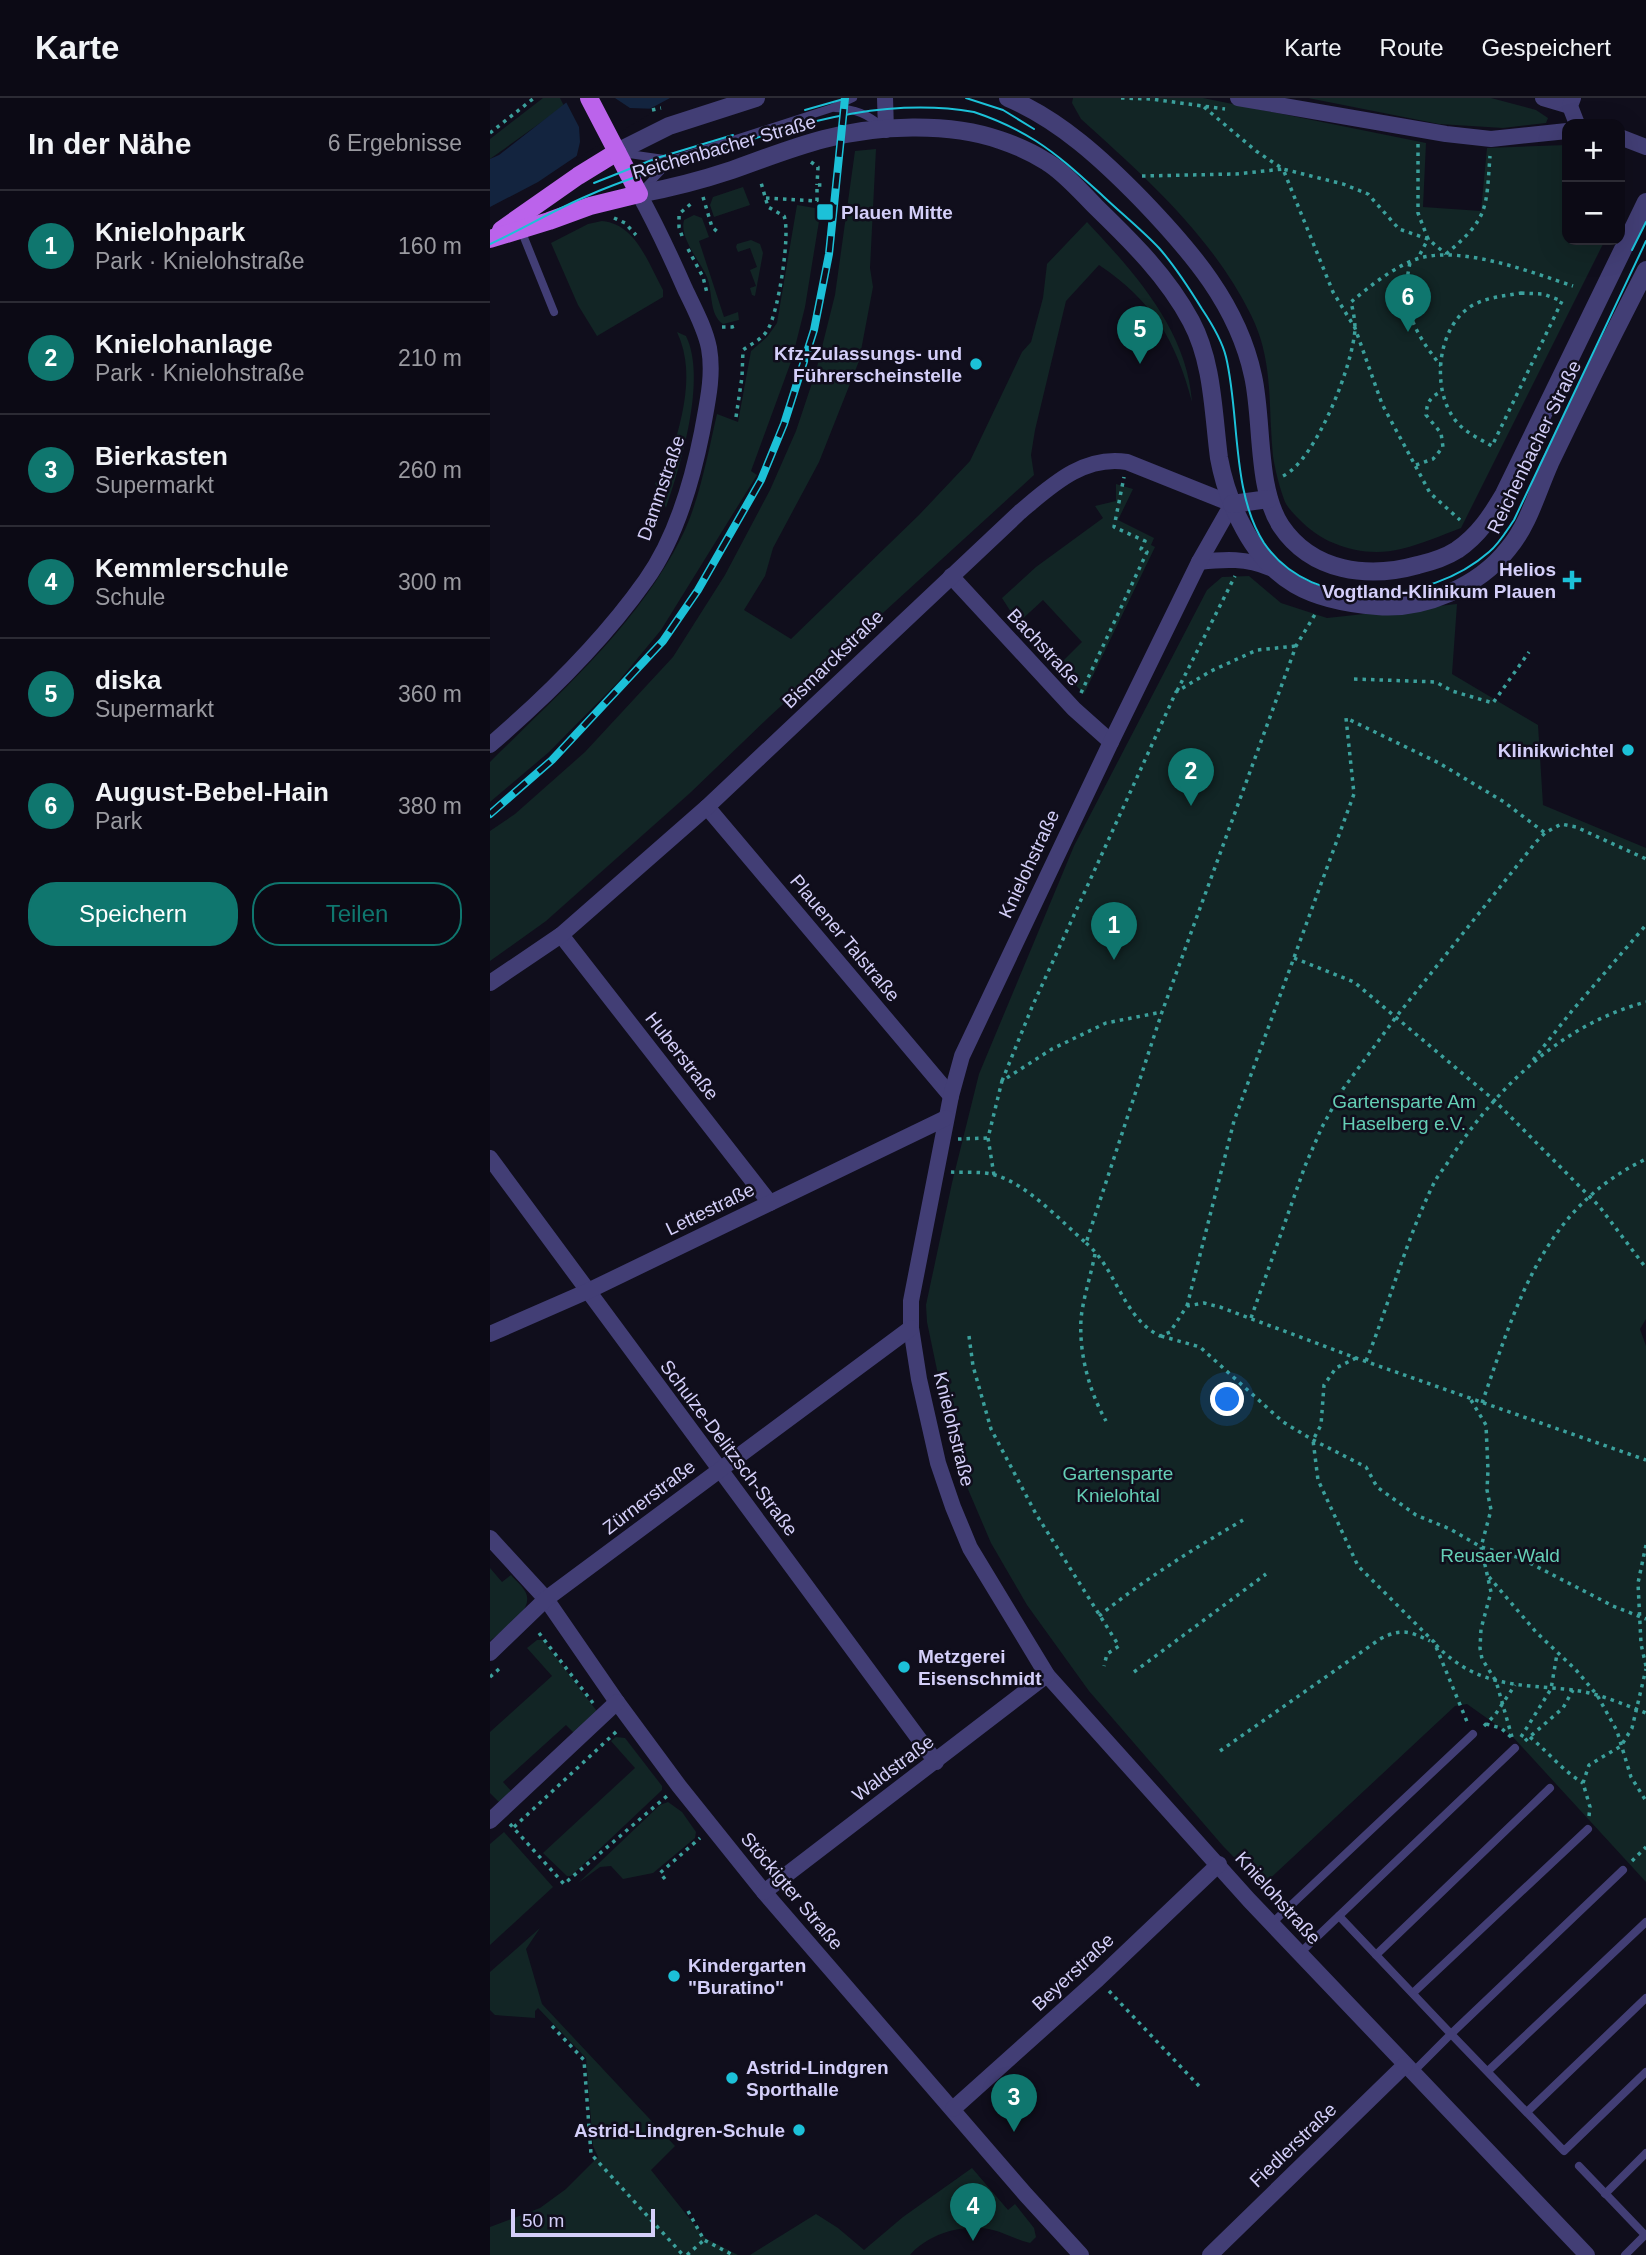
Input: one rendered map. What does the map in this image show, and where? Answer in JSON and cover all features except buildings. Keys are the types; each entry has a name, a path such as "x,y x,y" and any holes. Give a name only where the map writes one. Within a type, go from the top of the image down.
{"main road":[{"path":"589,98 639,194"},
{"name":"Reichenbacher Straße","path":"490,238 614,147"},
{"name":"Reichenbacher Straße","path":"490,238 590,206 639,194"}],"street":[{"name":"Reichenbacher Straße","path":"614,147 756,98"},
{"path":"885,98 886,130"},
{"name":"Reichenbacher Straße","path":"1010,98 1049,119 1119,177 1183,243 1208,275 1245,343 1254,379 1269,499 1282,527 1311,556 1332,566 1362,573 1393,572 1454,552 1486,523 1504,494 1646,202"},
{"path":"1238,98 1446,134 1491,139 1562,132"},
{"path":"1544,98 1572,102"},
{"name":"Reichenbacher Straße","path":"639,194 681,186 824,139 886,130 968,130 1002,140 1046,161 1153,265 1192,323 1204,351 1220,464 1232,504 1251,543 1270,568 1306,590 1359,605 1388,607 1415,604 1462,587 1486,573 1508,550 1524,526 1565,432 1646,270"},
{"path":"1625,139 1646,147"},
{"name":"Dammstraße","path":"490,745 595,644 647,579 677,518 691,477 709,397 711,368 708,346 695,309 639,194"},
{"name":"Bismarckstraße","path":"490,983 561,935 707,807 1020,512 1066,475 1095,463 1116,460 1232,504"},
{"path":"1232,504 1269,499"},
{"name":"Knielohstraße","path":"1232,504 1199,562 962,1056 946,1118 911,1301 911,1328 919,1379 938,1463 975,1558 1047,1675 1272,1924 1587,2255"},
{"path":"1199,562 1238,559 1270,568"},
{"name":"Bachstraße","path":"951,576 1074,709 1111,742"},
{"name":"Plauener Talstraße","path":"707,807 951,1096"},
{"name":"Huberstraße","path":"561,935 770,1203"},
{"name":"Lettestraße","path":"490,1334 588,1291 946,1118"},
{"name":"Schulze-Delitzsch-Straße","path":"490,1158 936,1762"},
{"name":"Zürnerstraße","path":"490,1653 547,1599 911,1328"},
{"name":"Stöckigter Straße","path":"490,1538 547,1599 629,1719 764,1892 1081,2255"},
{"name":"Waldstraße","path":"764,1892 1047,1675"},
{"path":"495,1817 617,1702"},
{"name":"Beyerstraße","path":"953,2109 1098,1979 1219,1864"},
{"name":"Fiedlerstraße","path":"1210,2255 1409,2069"}],"lane":[{"path":"639,194 671,160 832,108 853,98"},
{"path":"832,108 854,109 867,115 886,130"},
{"path":"614,147 671,160"},
{"path":"521,230 554,312"},
{"path":"1272,1924 1473,1734"},
{"path":"1300,1953 1515,1748"},
{"path":"1376,1955 1550,1788"},
{"path":"1413,1993 1588,1829"},
{"path":"1409,2069 1451,2034 1623,1870"},
{"path":"1339,1916 1564,2151 1646,2072"},
{"path":"1488,2071 1646,1922"},
{"path":"1527,2112 1646,1998"},
{"path":"1605,2194 1646,2153"},
{"path":"1579,2166 1646,2235 1625,2255"}],"path":[{"path":"490,133 534,98"},
{"path":"1202,106 1256,151 1283,169 1343,184 1368,194 1399,229 1428,239 1446,254"},
{"path":"1418,138 1418,213 1428,239 1418,258"},
{"path":"1446,254 1478,225 1486,201 1490,145"},
{"path":"766,198 817,201 818,167 809,160"},
{"path":"1140,176 1236,174 1283,169"},
{"path":"1283,169 1333,292 1355,328 1382,404 1430,493 1460,520"},
{"path":"736,417 741,390 743,350 765,334 774,318 787,237 784,216 768,207 760,176"},
{"path":"817,185 824,185"},
{"path":"703,197 712,227 720,234"},
{"path":"611,217 625,223 636,235"},
{"path":"1277,479 1295,470 1317,438 1348,368 1355,328 1352,302 1373,283 1418,258 1446,254 1506,266 1573,286"},
{"path":"1410,263 1405,292 1409,313 1416,331 1441,366"},
{"path":"1521,293 1543,294 1562,301 1492,446 1468,433 1452,417 1442,391 1444,344 1451,327 1472,306 1494,297 1521,293"},
{"path":"1415,465 1433,459 1443,447 1441,433 1426,415 1427,404 1433,396 1442,391"},
{"path":"1074,709 1147,552 1141,549 1145,541 1114,527 1127,462"},
{"path":"994,1175 988,1138 1002,1081 1032,1007 1176,692 1238,569 1238,559"},
{"path":"1086,1243 1163,1012 1296,646 1325,597"},
{"path":"1176,692 1211,671 1256,650 1296,646"},
{"path":"1353,679 1436,682 1452,691 1493,703 1529,652"},
{"path":"1160,1336 1170,1332 1187,1306 1234,1121 1353,794 1346,718 1439,763 1504,803 1545,833"},
{"path":"1251,1318 1293,1195 1322,1127 1343,1089 1396,1017 1545,833 1561,824 1576,827 1646,859"},
{"path":"1366,1362 1412,1234 1437,1179 1460,1143 1646,925"},
{"path":"1294,958 1353,982 1494,1100 1589,1195 1646,1268"},
{"path":"1529,1065 1589,1024 1646,1002"},
{"path":"1002,1081 1052,1049 1106,1023 1163,1012"},
{"path":"942,1140 988,1138"},
{"path":"1482,1403 1525,1284 1548,1243 1589,1195 1620,1171 1646,1159"},
{"path":"936,1172 994,1175 1026,1192 1096,1252 1130,1310 1146,1329 1160,1336 1200,1347 1283,1422 1366,1467 1377,1488 1416,1515 1450,1529 1480,1547 1520,1558 1613,1606 1646,1619"},
{"path":"1096,1252 1082,1329 1089,1385 1106,1421"},
{"path":"1187,1306 1204,1303 1220,1307 1366,1362 1646,1460"},
{"path":"969,1336 973,1366 991,1429 1036,1514 1119,1646 1107,1654 1104,1666"},
{"path":"1356,1358 1336,1368 1324,1385 1321,1425 1313,1440 1318,1480 1358,1566 1449,1659 1496,1681 1597,1695 1646,1713"},
{"path":"1469,1398 1486,1425 1486,1490 1491,1510 1480,1547 1491,1592 1481,1629 1480,1648 1482,1659 1496,1681 1515,1748"},
{"path":"1099,1616 1135,1586 1182,1555 1244,1520"},
{"path":"1588,1829 1590,1807 1583,1783 1589,1765 1621,1746 1632,1728 1646,1668 1641,1644 1638,1583 1646,1545"},
{"path":"1134,1672 1266,1574"},
{"path":"1489,1577 1510,1604 1597,1695 1617,1731 1631,1777 1646,1801"},
{"path":"1220,1751 1380,1639 1395,1632 1412,1632 1434,1642 1473,1734 1486,1724 1515,1685"},
{"path":"539,1633 603,1716"},
{"path":"1515,1748 1527,1723 1551,1689 1557,1654"},
{"path":"1515,1748 1563,1708 1573,1690"},
{"path":"513,1827 629,1719"},
{"path":"1486,1724 1502,1728 1512,1738"},
{"path":"1530,1737 1549,1753 1564,1772 1583,1783"},
{"path":"495,1817 513,1827 565,1884 679,1786"},
{"path":"664,1879 660,1873 712,1827"},
{"path":"1623,1870 1646,1847"},
{"path":"1098,1979 1199,2087"},
{"path":"552,2026 584,2060 591,2154 685,2255 704,2240"},
{"path":"688,2211 704,2240 733,2255"}],"green space":[{"path":"543,98 560,98 564,106 490,159 490,139"},
{"path":"1073,98 1203,98 1426,143 1423,207 1481,211 1487,148 1562,145 1562,245 1602,245 1461,528 1409,547 1387,551 1359,551 1320,536 1293,513 1285,502 1275,467 1267,367 1251,315 1217,259 1197,234 1153,186 1081,119 1072,103"},
{"path":"1308,98 1491,98 1536,110 1548,118 1546,123 1503,128 1439,124"},
{"path":"876,149 870,268 873,287 859,361 819,462 773,548 765,576 744,610 791,639 919,515 970,461 1022,352 1031,342 1043,298 1047,264 1087,222 1140,282 1169,327 1188,376 1192,402 1178,360 1160,324 1134,293 1099,265 1066,301 1035,430 1031,455 1034,475 769,717 690,793 546,921 490,961 490,831 515,814 585,752 673,657 725,575 770,490 796,431 816,371 835,295 855,151"},
{"path":"743,187 750,205 714,217 710,205 713,197"},
{"path":"797,205 821,209 805,307 792,359 751,471 757,475 661,630 618,682 549,752 490,802 490,762 569,684 619,629 663,570 681,538 698,494 717,414 738,422 751,351 767,337 777,323"},
{"path":"694,215 702,218 709,237 699,241 724,317 738,312 739,320 723,324 715,315 707,277 684,234 684,220"},
{"path":"602,221 624,229 640,246 663,290 663,297 597,336 578,305 551,243 588,224"},
{"path":"751,240 760,244 763,253 755,296 750,288 756,286 750,270 757,267 750,248 738,252 736,247 737,244"},
{"path":"677,332 686,336 692,354 693,398 690,422 666,508 655,483 665,479 684,405 686,368"},
{"path":"1116,484 1133,489 1118,520 1154,538 1151,545 1155,547 1084,694 1058,666 1082,642 1043,600 1018,623 1002,598 1036,567 1103,518 1095,506 1116,501"},
{"path":"1249,576 1281,603 1327,618 1457,604 1452,674 1538,725 1543,805 1646,848 1646,1319 1640,1329 1646,1346 1646,1882 1512,1736 1467,1704 1455,1706 1262,1886 1223,1846 1089,1691 1027,1605 991,1543 956,1461 927,1322 926,1305 979,1074 1074,846 1207,590 1222,577"},
{"path":"490,1568 502,1582 511,1575 525,1590 527,1600 516,1620 490,1641"},
{"path":"537,1640 543,1640 596,1710 597,1716 577,1736 566,1725 503,1782 513,1793 501,1804 490,1793 490,1732 552,1676 527,1648"},
{"path":"616,1737 625,1738 662,1786 662,1790 571,1876 567,1876 543,1853 635,1768 611,1741"},
{"path":"668,1802 682,1812 696,1832 695,1838 653,1873 623,1879 611,1866 600,1867 578,1883 660,1805"},
{"path":"504,1832 553,1887 490,1945 490,1844"},
{"path":"540,1928 526,1949 542,2004 675,2146 651,2170 705,2238 738,2255 490,2255 490,2227 540,2208 566,2189 598,2157 593,2146 586,2058 538,2008 535,2018 495,2015 490,2010 490,1972"},
{"path":"972,2168 1008,2210 1015,2204 1034,2228 1036,2237 1030,2243 993,2230 971,2228 937,2236 910,2255 750,2255 816,2214 864,2250 903,2217"}],"water":[{"path":"572,98 670,98 633,118 538,182 490,207 490,159 499,155"}],"pier":[{"path":"615,98 630,108 658,109 576,159 580,142 579,127 565,100"}],"tram line":[{"path":"805,110 847,98"},
{"path":"966,98 1003,110 1034,129"},
{"path":"490,244 605,188 823,119 883,109 913,108 944,108 974,112 990,118 1036,141 1071,168 1159,248 1192,293 1213,326 1224,351 1241,477 1253,523 1264,543 1285,566 1312,582 1341,591 1373,594 1405,591 1436,583 1464,569 1489,552 1499,541 1514,520 1646,241"},
{"path":"594,183 657,158 733,135"},
{"path":"1632,250 1646,222"}],"railway":[{"path":"490,814 552,760 663,641 698,590 761,480 784,424 814,330 829,254 845,98"}],"place":[{"name":"Plauen Mitte","path":"825,212"},
{"name":"August-Bebel-Hain","path":"1408,332"},
{"name":"Kfz-Zulassungs- und Führerscheinstelle","path":"976,364"},
{"name":"diska","path":"1140,364"},
{"name":"Helios Vogtland-Klinikum Plauen","path":"1572,580"},
{"name":"Klinikwichtel","path":"1628,750"},
{"name":"Knielohanlage","path":"1191,806"},
{"name":"Knielohpark","path":"1114,960"},
{"name":"Metzgerei Eisenschmidt","path":"904,1667"},
{"name":"Kindergarten \"Buratino\"","path":"674,1976"},
{"name":"Astrid-Lindgren Sporthalle","path":"732,2078"},
{"name":"Astrid-Lindgren-Schule","path":"799,2130"},
{"name":"Bierkasten","path":"1014,2132"},
{"name":"Kemmlerschule","path":"973,2241"}],"park label":[{"name":"Gartensparte Am Haselberg e.V.","path":"1404,1112"},
{"name":"Gartensparte Knielohtal","path":"1118,1484"},
{"name":"Reusaer Wald","path":"1500,1555"}]}
